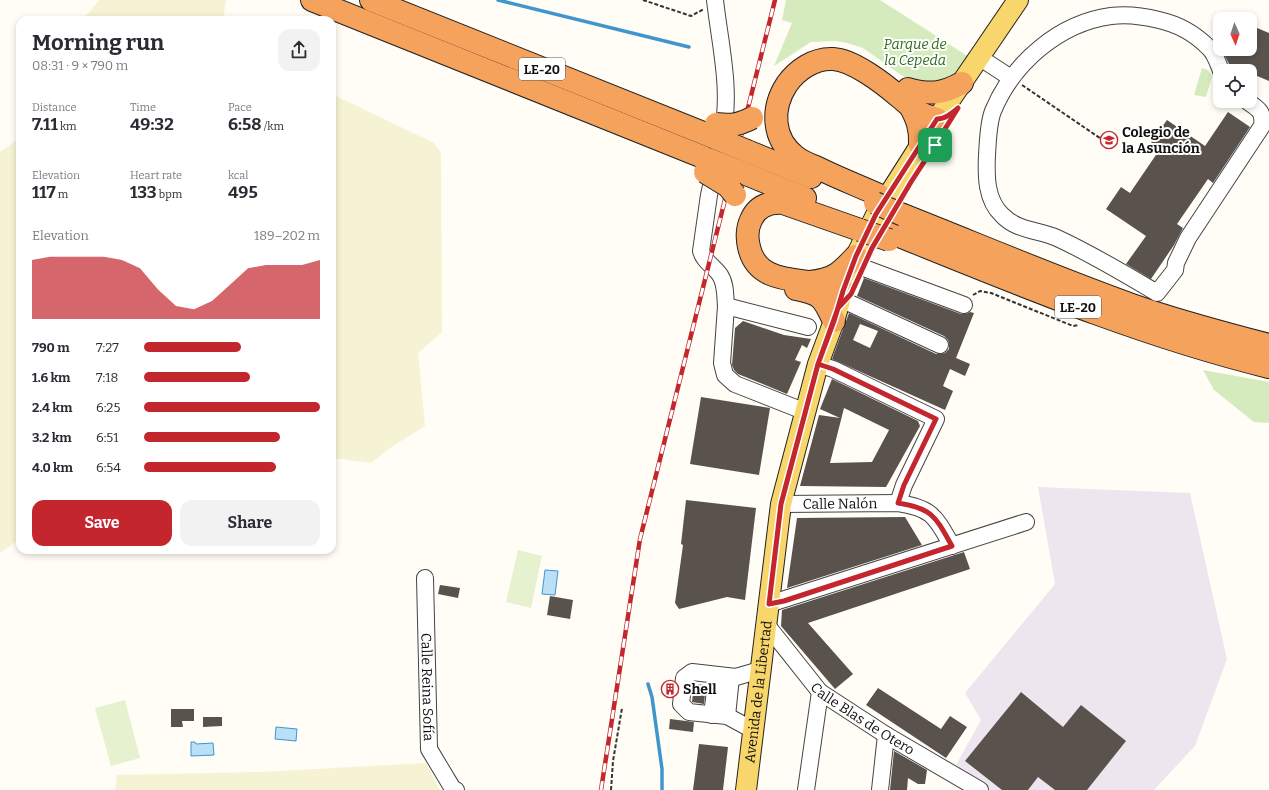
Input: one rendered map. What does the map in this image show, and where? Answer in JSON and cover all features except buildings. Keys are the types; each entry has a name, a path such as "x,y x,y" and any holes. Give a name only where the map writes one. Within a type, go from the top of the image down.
{"highway":[{"name":"LE-20","path":"312,0 508,79 706,165 741,172 862,226 945,260 1020,284 1094,313 1165,338 1269,367"},
{"path":"371,0 490,48 600,83 698,119 718,124 730,126 740,124 752,118 762,111 780,77 790,67 801,58 814,52 828,49 853,53 864,58 908,97 926,116 944,116"},
{"path":"877,199 796,157 784,145 777,130 775,118 777,103 790,79 799,70 809,64 833,59 854,65 897,94 908,97 919,92 938,93 962,83"},
{"path":"908,97 919,126 921,134 920,145"},
{"name":"LE-20","path":"718,124 747,151 877,199 905,205 1088,289 1225,334 1269,345"},
{"path":"706,165 728,186 735,195 740,209 738,246 741,257 747,268 757,278 768,284 807,287 826,285 848,290"},
{"path":"848,290 826,304 820,297 807,287 764,272 751,256 748,245 750,222 755,212 763,206 773,202 783,203 862,226"},
{"path":"807,287 835,276 844,270 848,290"}],"main road":[{"path":"848,290 872,248 905,205 903,186 939,127 962,83 1018,0"},
{"path":"988,63 988,55 1024,0"},
{"path":"848,290 876,214 920,145 988,63 1030,0"},
{"name":"Avenida de la Libertad","path":"746,790 781,504 818,364 848,290"}],"street":[{"path":"714,0 724,64 727,99 718,124"},
{"path":"1218,64 1209,48 1182,28 1168,22 1147,17 1129,15 1111,16 1075,27 1055,37 1028,60 1011,78 993,112 988,135 987,163 988,189 993,202 1002,215 1024,229 1056,237 1122,272 1157,294 1175,270 1176,263 1188,238 1262,126 1263,116 1256,108"},
{"path":"988,63 1011,78"},
{"path":"718,124 726,121 709,195 701,251 703,258 721,276 724,285 726,306 722,363 725,376 735,384 806,412"},
{"path":"848,290 964,305"},
{"path":"848,290 940,345"},
{"path":"726,306 808,327"},
{"path":"818,364 833,369 936,419 904,485 898,503"},
{"name":"Calle Nalón","path":"781,504 898,503 924,509 936,519 952,546"},
{"path":"769,604 784,601 1026,522"},
{"name":"Calle Reina Sofía","path":"425,578 429,749 455,789"},
{"name":"Calle Blas de Otero","path":"766,624 820,692 886,735 980,790"},
{"path":"753,730 719,715 689,712 681,704 684,678 692,672 736,677 760,670"},
{"path":"719,715 724,676"},
{"path":"806,790 820,692"},
{"path":"880,790 886,735"}],"path":[{"path":"643,0 691,16"},
{"path":"1011,78 1113,148"},
{"path":"964,305 973,295 980,291 991,293 1073,326 1081,325"},
{"path":"611,790 613,761 622,708"}],"shaded area":[{"path":"99,0 226,0 224,16 86,16"},
{"path":"336,96 434,143 441,153 442,332 418,353 425,426 390,448 371,463 336,459"},
{"path":"16,141 16,542 0,553 0,152"},
{"path":"1038,487 1190,493 1227,659 1195,746 1154,790 989,790 956,765 981,720 965,693 1055,584"},
{"path":"426,763 440,790 115,790 117,775 260,772"}],"green space":[{"name":"Parque de la Cepeda","path":"786,0 880,0 969,57 958,75 923,85 904,77 863,48 836,41 811,42 774,66 792,23 782,20"},
{"path":"1202,68 1208,70 1212,76 1206,97 1194,95"},
{"path":"1203,370 1269,382 1269,423 1254,422 1214,390"},
{"path":"518,550 542,556 531,608 506,602"},
{"path":"125,700 140,758 111,766 95,708"}],"water":[{"path":"545,570 558,571 555,595 542,594"},
{"path":"276,727 297,729 296,741 275,739"},
{"path":"191,742 195,742 196,744 213,743 214,755 191,756"}],"waterway":[{"path":"498,0 689,47"},
{"path":"648,684 652,697 662,769 662,790"}],"railway":[{"path":"601,790 640,539 775,0"}],"place":[{"name":"Colegio de la Asunción","path":"1109,140"},
{"name":"Shell","path":"670,689"}],"route":[{"path":"935,145 872,248 851,294 838,308 818,364 781,504 769,604 784,601 952,546 936,519 924,509 909,504 898,503 904,485 936,419 833,369 818,364 856,256 876,214 937,119 948,115 958,108 935,145"}]}
